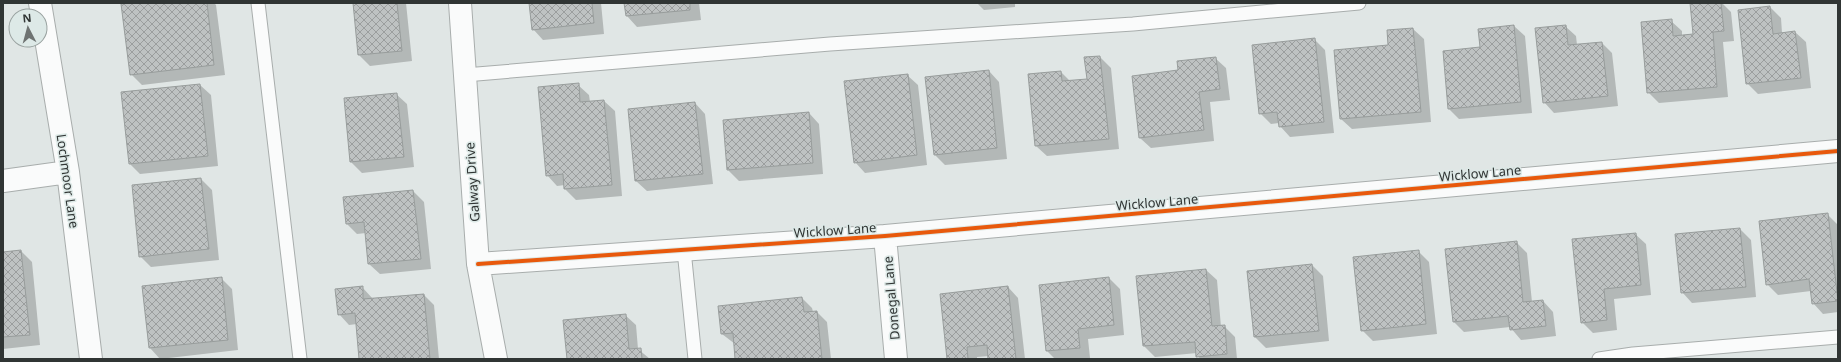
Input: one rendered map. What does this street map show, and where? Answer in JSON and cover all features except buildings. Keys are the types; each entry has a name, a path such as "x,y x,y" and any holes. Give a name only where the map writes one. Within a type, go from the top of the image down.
{"street":[{"name":"Lochmoor Lane","path":"40,3 68,172 91,359"},
{"name":"Galway Drive","path":"460,3 478,264 496,359"},
{"name":"Wicklow Lane","path":"478,264 885,236 1838,151"},
{"path":"3,181 68,172"},
{"name":"Donegal Lane","path":"885,236 896,359"}],"lane":[{"path":"258,3 300,359"},
{"path":"465,75 830,44 1133,24 1359,3"},
{"path":"684,250 695,359"},
{"path":"1599,359 1633,354 1838,337"}],"cycle path":[{"path":"478,264 885,236 1838,151"}]}
